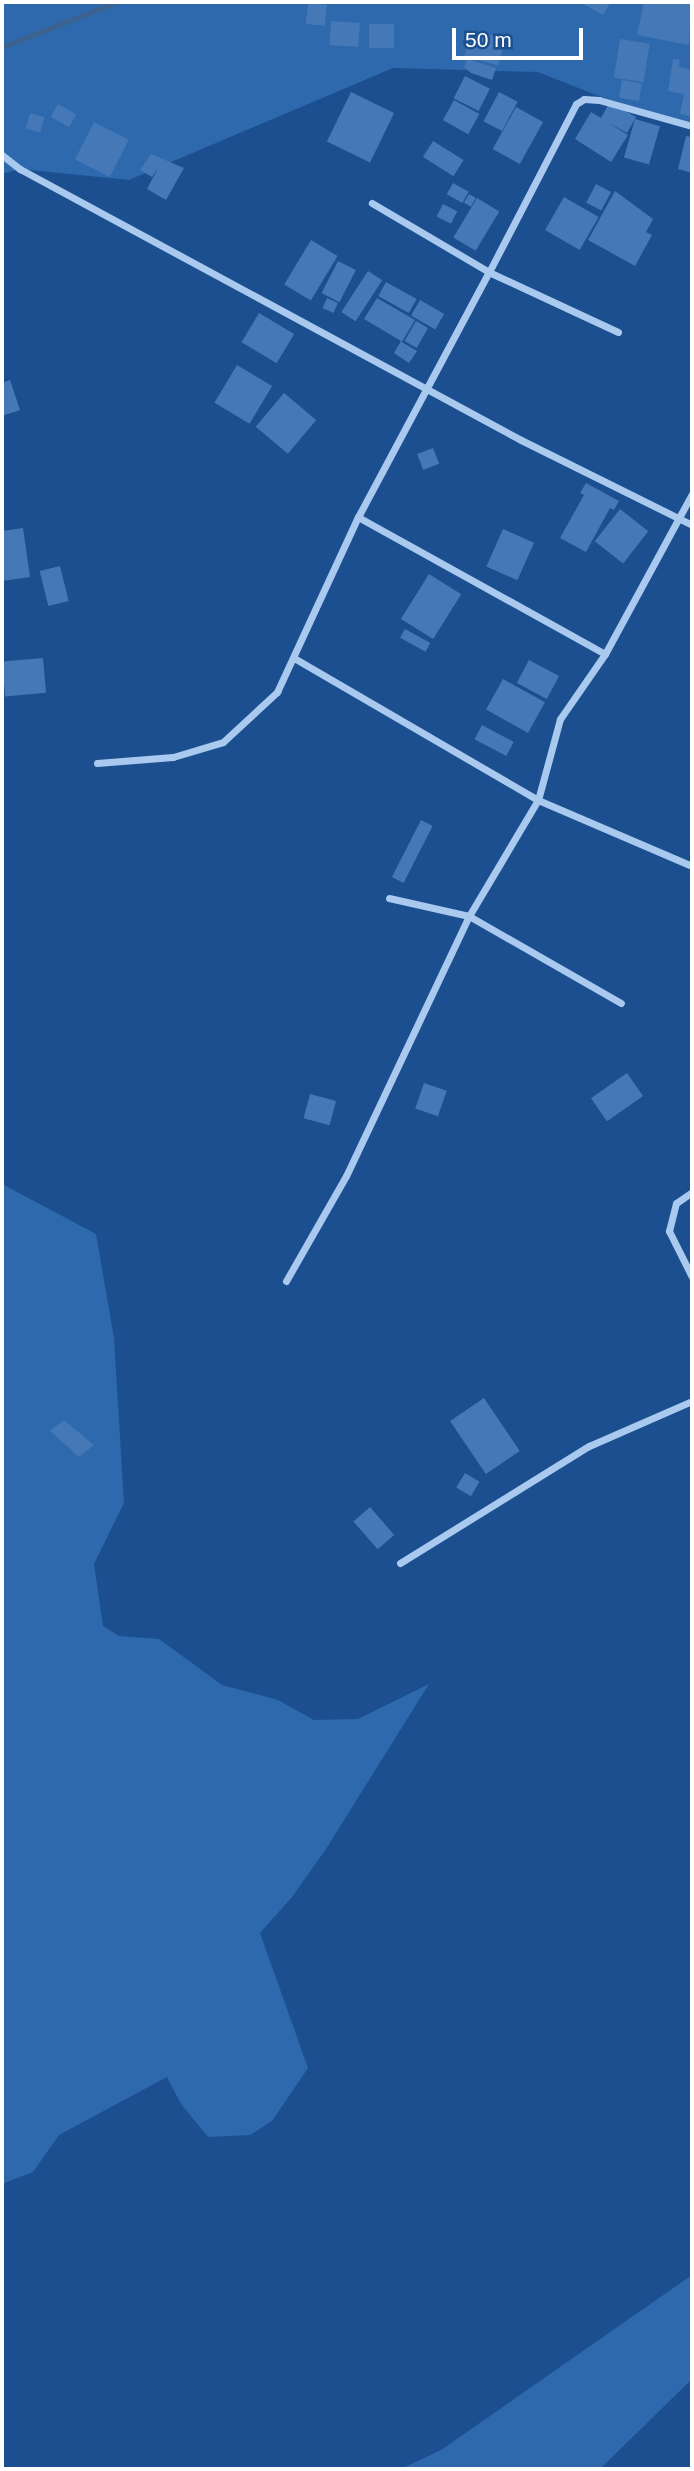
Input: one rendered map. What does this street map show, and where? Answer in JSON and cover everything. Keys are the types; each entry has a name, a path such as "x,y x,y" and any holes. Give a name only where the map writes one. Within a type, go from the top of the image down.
{"street":[{"path":"97,763 173,757 223,742 277,692 358,517 576,104 584,99 598,100 692,126"},
{"path":"2,155 20,169 427,389 692,525"},
{"path":"372,203 489,272 618,332"},
{"path":"286,1281 346,1175 469,916 538,800 560,719 605,654 692,494"},
{"path":"358,517 605,654"},
{"path":"294,658 538,800 692,866"},
{"path":"389,898 469,916 621,1003"},
{"path":"692,1192 676,1203 669,1231 692,1277"},
{"path":"400,1563 589,1446 692,1401"}],"shaded area":[{"path":"2,2 692,2 692,123 667,123 538,72 393,68 129,180 20,169 2,174"},
{"path":"2,1184 96,1234 114,1338 124,1503 94,1564 103,1626 119,1636 159,1639 222,1685 278,1700 314,1720 358,1719 429,1684 326,1849 292,1897 260,1933 308,2068 272,2121 250,2135 208,2137 181,2104 167,2077 59,2135 33,2172 2,2184"},
{"path":"692,2275 692,2379 600,2469 401,2469 441,2450"}],"building":[{"path":"580,2 611,2 603,15"},
{"path":"644,2 692,2 689,45 637,35"},
{"path":"308,3 327,5 325,26 306,24"},
{"path":"331,21 360,23 358,47 329,45"},
{"path":"369,24 394,24 394,48 369,48"},
{"path":"472,29 506,39 498,66 464,56"},
{"path":"620,39 650,44 644,82 614,78"},
{"path":"467,59 496,68 492,80 471,73 464,67"},
{"path":"673,59 680,60 679,67 692,70 692,117 680,114 684,94 668,91"},
{"path":"465,76 490,89 479,111 454,98"},
{"path":"622,80 642,83 639,101 619,98"},
{"path":"351,92 394,113 370,162 327,141"},
{"path":"499,92 518,102 502,131 484,121"},
{"path":"454,100 479,114 468,134 443,120"},
{"path":"610,102 636,117 627,133 609,123 628,135 611,162 575,139 591,112 601,118"},
{"path":"58,104 76,114 69,127 51,117"},
{"path":"516,107 543,122 520,164 493,149"},
{"path":"30,113 44,117 40,133 26,128"},
{"path":"635,119 660,126 649,165 624,157"},
{"path":"94,122 129,140 110,177 75,159"},
{"path":"686,136 692,137 692,173 678,169"},
{"path":"433,141 464,160 453,176 423,157"},
{"path":"151,154 184,168 166,200 147,189 158,168 152,177 140,170"},
{"path":"453,183 469,192 462,203 447,194"},
{"path":"596,184 611,192 601,211 586,203"},
{"path":"615,191 653,219 646,232 652,235 635,266 588,240"},
{"path":"469,194 476,198 471,207 464,203"},
{"path":"564,197 599,217 580,250 545,230"},
{"path":"477,198 499,211 476,251 453,237"},
{"path":"443,204 457,211 451,224 437,216"},
{"path":"311,240 338,256 311,301 284,285"},
{"path":"338,261 356,270 339,302 322,293"},
{"path":"368,271 382,280 356,321 341,312"},
{"path":"386,282 417,299 409,313 378,296"},
{"path":"327,298 338,303 333,313 323,308"},
{"path":"377,298 415,320 402,342 417,351 409,363 394,353 401,341 364,319"},
{"path":"420,300 444,314 435,330 411,316"},
{"path":"259,313 294,334 277,363 241,342"},
{"path":"416,321 428,328 417,348 404,341"},
{"path":"237,365 272,386 249,424 214,403"},
{"path":"10,380 20,410 2,416 2,383"},
{"path":"284,393 316,420 288,454 256,427"},
{"path":"433,448 439,464 423,470 417,454"},
{"path":"586,483 619,501 614,510 610,508 586,552 560,538 584,495 580,493"},
{"path":"620,509 648,531 623,563 595,541"},
{"path":"23,528 30,577 2,581 2,531"},
{"path":"503,529 534,543 517,580 486,566"},
{"path":"60,566 69,601 48,606 40,571"},
{"path":"429,574 461,594 433,639 401,619"},
{"path":"405,629 430,643 426,652 400,638"},
{"path":"43,658 46,693 5,696 2,662"},
{"path":"529,660 559,676 547,699 517,683"},
{"path":"503,679 545,702 528,733 486,710"},
{"path":"482,725 514,742 506,756 474,739"},
{"path":"421,820 433,826 404,883 392,877"},
{"path":"627,1073 643,1096 607,1121 591,1098"},
{"path":"424,1083 447,1091 438,1116 415,1109"},
{"path":"310,1094 336,1101 330,1125 304,1118"},
{"path":"484,1398 520,1451 486,1474 450,1421"},
{"path":"64,1420 94,1445 79,1457 50,1431"},
{"path":"465,1473 480,1482 471,1496 456,1488"},
{"path":"370,1507 394,1535 378,1549 353,1521"}],"waterway":[{"path":"2,47 117,2"}]}
